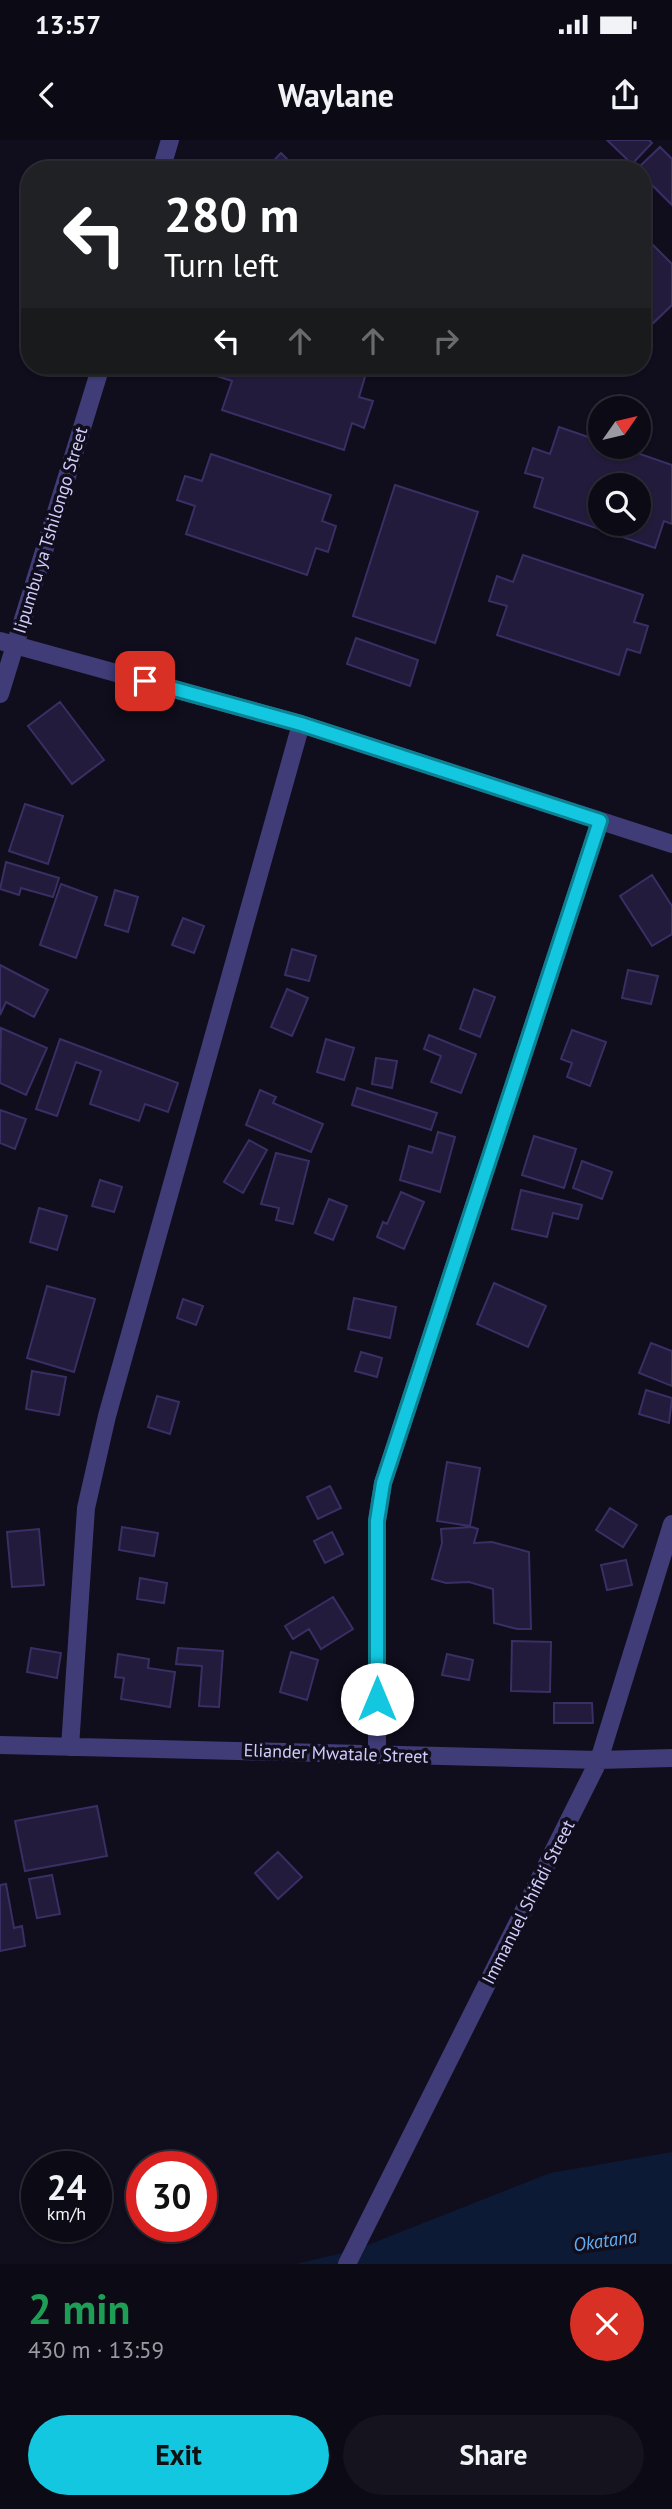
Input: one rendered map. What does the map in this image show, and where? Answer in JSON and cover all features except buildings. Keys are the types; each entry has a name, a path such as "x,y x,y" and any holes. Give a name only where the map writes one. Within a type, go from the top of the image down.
{"street":[{"path":"163,161 170,140"},
{"name":"Iipumbu ya Tshilongo Street","path":"0,694 7,643 98,375"},
{"path":"7,643 301,724 672,844"},
{"path":"70,1747 86,1508 107,1416 301,724"},
{"path":"377,1755 377,1521 383,1483 600,821"},
{"name":"Immanuel Shifidi Street","path":"347,2264 599,1760 672,1524"},
{"name":"Eliander Mwatale Street","path":"0,1745 599,1760 672,1758"}],"water":[{"name":"Okatana","path":"672,2152 672,2264 296,2264 355,2250 550,2173"}],"route":[{"path":"145,681 301,724 600,821 383,1483 377,1521 377,1699"}]}
